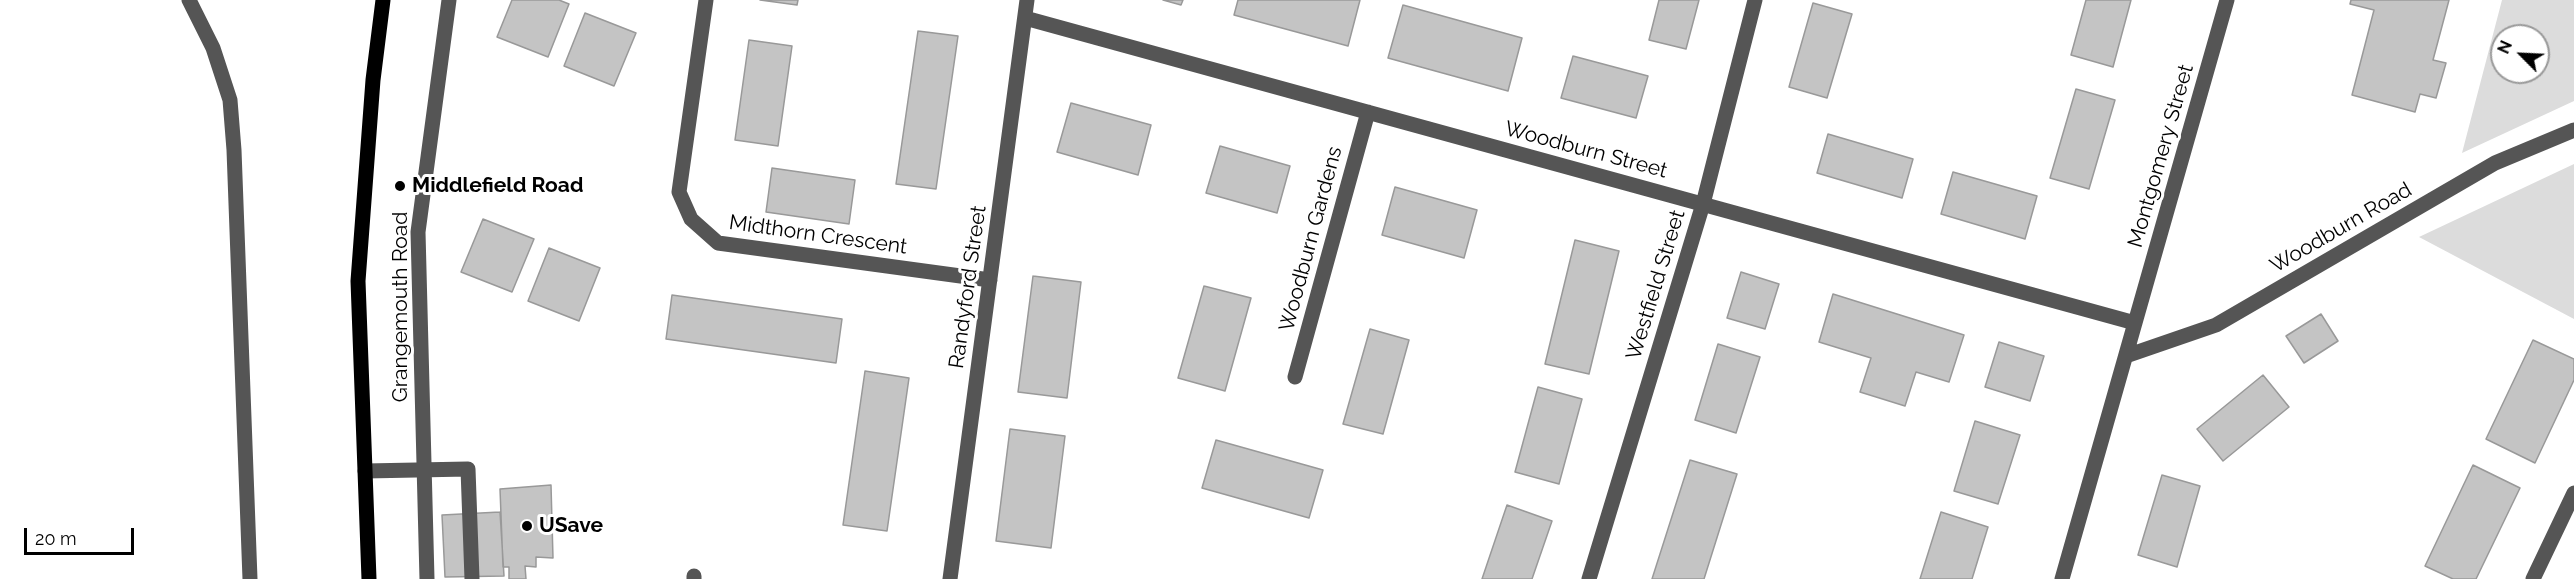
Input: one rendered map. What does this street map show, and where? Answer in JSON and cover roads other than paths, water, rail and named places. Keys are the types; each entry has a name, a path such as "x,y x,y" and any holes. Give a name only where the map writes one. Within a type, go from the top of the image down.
{"main road":[{"name":"Grangemouth Road","path":"369,579 358,281 373,80 383,0"}],"street":[{"path":"189,0 213,48 230,100 234,150 250,579"},
{"name":"Grangemouth Road","path":"427,579 418,232 449,0"},
{"name":"Midthorn Crescent","path":"706,0 679,192 690,219 718,243 990,280"},
{"name":"Randyford Street","path":"950,579 1027,0"},
{"name":"Westfield Street","path":"1589,579 1703,204 1755,0"},
{"name":"Montgomery Street","path":"2135,323 2228,0"},
{"name":"Woodburn Street","path":"1025,18 2135,323"},
{"name":"Woodburn Gardens","path":"1295,377 1368,112"},
{"name":"Woodburn Road","path":"2126,356 2216,325 2495,163 2574,130"},
{"path":"2062,579 2135,323"},
{"path":"365,471 468,469 472,579"},
{"path":"2533,579 2574,493"}],"place":[{"name":"Middlefield Road","path":"400,186"},
{"name":"USave","path":"527,526"}]}
